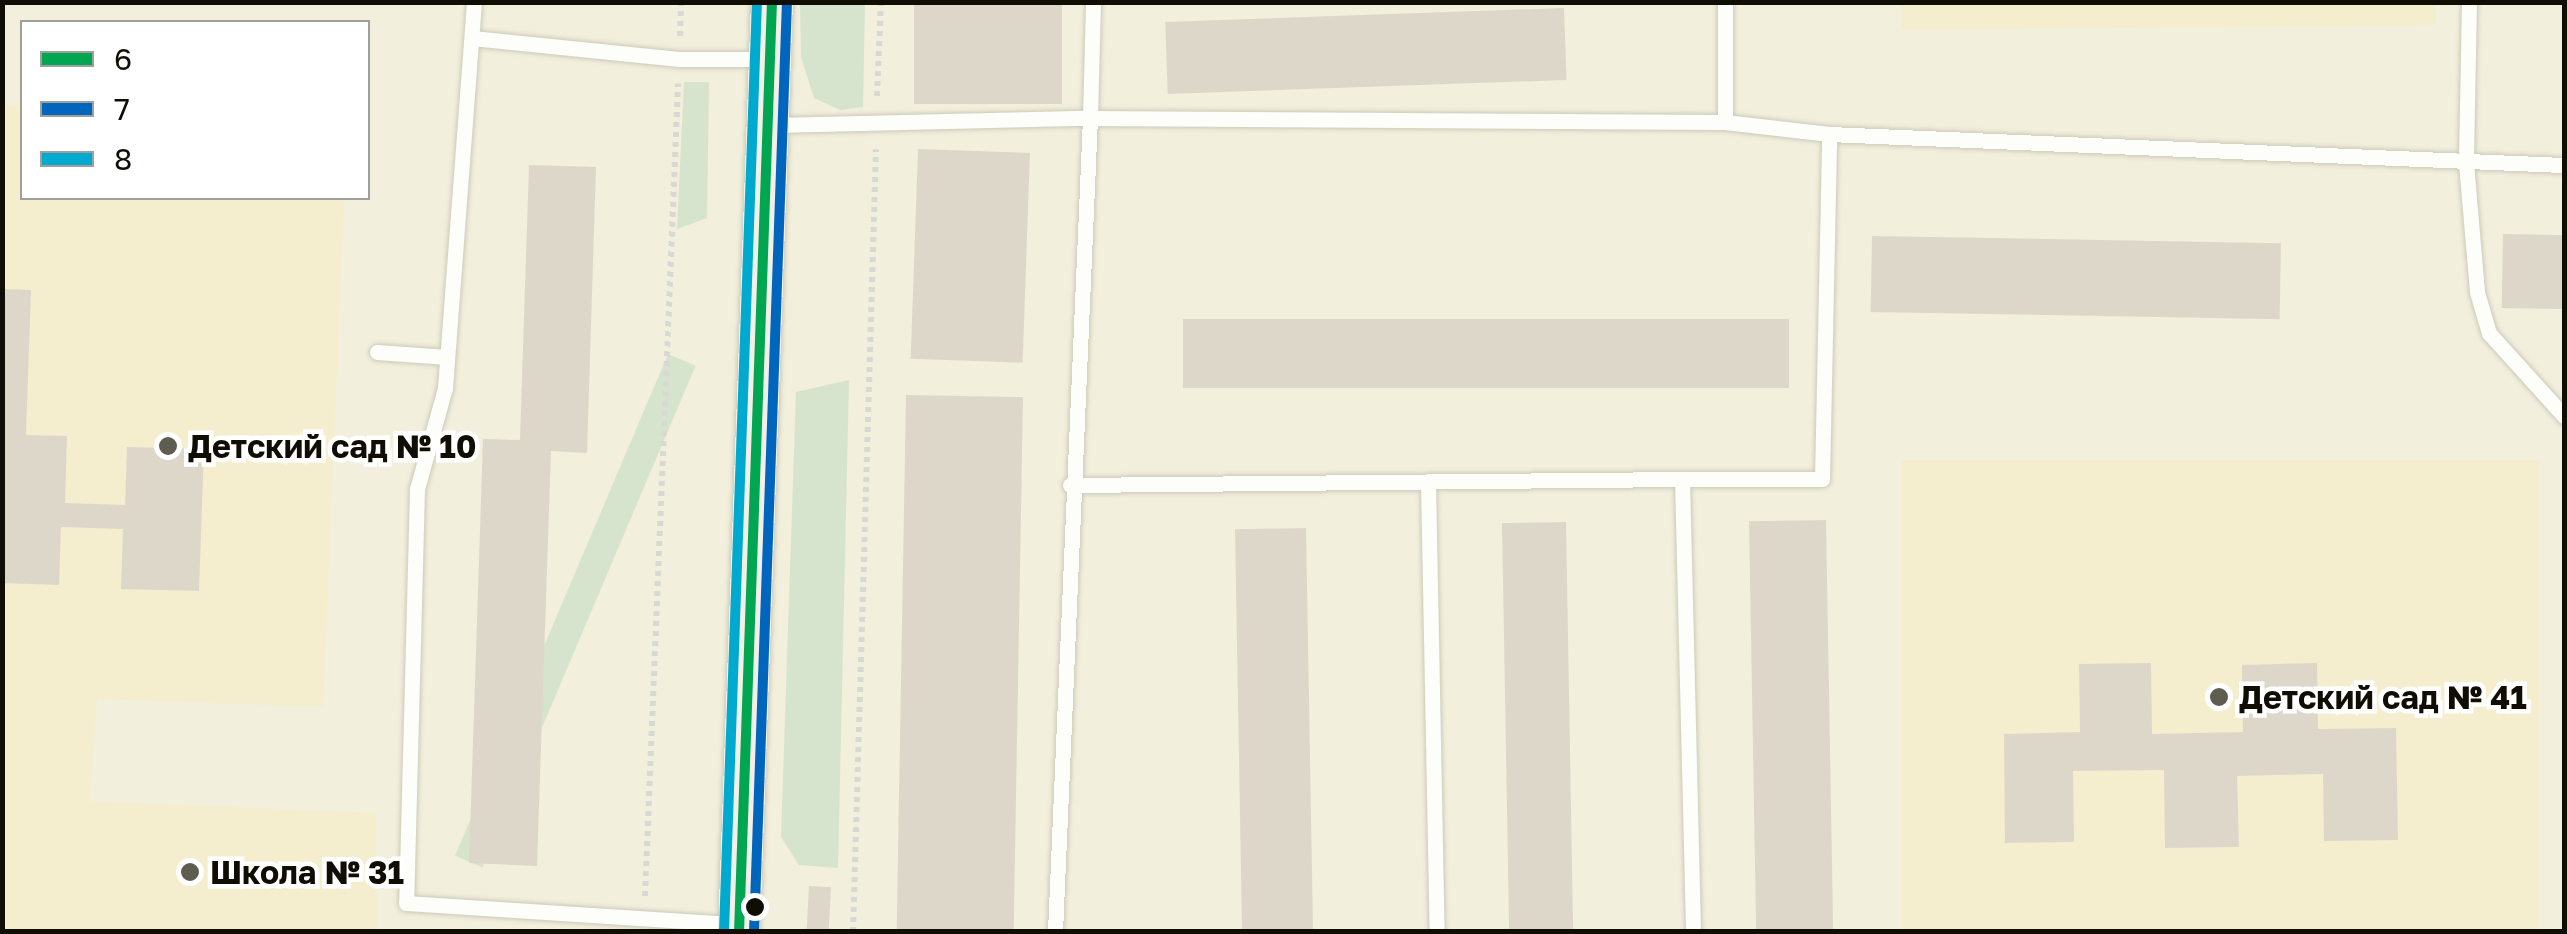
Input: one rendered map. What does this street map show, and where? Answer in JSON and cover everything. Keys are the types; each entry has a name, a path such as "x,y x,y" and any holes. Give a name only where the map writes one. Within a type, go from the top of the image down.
{"main road":[{"path":"739,928 772,2"}],"lane":[{"path":"474,2 448,357 417,489 406,904 739,928"},
{"path":"1055,932 1070,485 1093,2"},
{"path":"1725,2 1725,122"},
{"path":"2468,2 2466,163 2477,292 2489,332 2564,416"},
{"path":"472,38 679,59 770,59"},
{"path":"767,125 1090,118 1725,122 1829,134 2564,165"},
{"path":"1070,485 1822,480 1829,134"},
{"path":"377,352 448,357"},
{"path":"1682,479 1693,932"},
{"path":"1428,481 1437,932"}],"path":[{"path":"644,923 681,2"},
{"path":"853,932 880,2"}],"shaded area":[{"path":"1901,3 2436,3 2436,25 1901,30"},
{"name":"Детский сад № 10","path":"3,105 20,106 20,200 344,200 323,707 97,699 90,801 376,813 377,931 3,932"},
{"name":"Детский сад № 41","path":"1902,460 2539,460 2539,932 1902,932"}],"green space":[{"path":"800,3 865,3 863,107 840,110 814,98 801,57"},
{"path":"684,82 709,82 707,218 677,229"},
{"path":"668,354 696,366 483,867 455,856"},
{"path":"849,380 838,868 799,865 781,837 796,392"}],"building":[{"path":"914,2 1062,2 1062,104 914,104"},
{"path":"1564,8 1567,80 1168,94 1165,22"},
{"path":"918,149 1030,153 1023,363 911,359"},
{"path":"529,165 596,167 587,453 551,451 537,866 469,863 483,439 520,440"},
{"path":"2503,234 2564,235 2563,309 2502,308"},
{"path":"1872,236 2281,243 2280,319 1871,312"},
{"path":"2,289 31,290 26,435 67,436 65,503 125,505 127,447 204,449 199,591 121,589 123,529 61,527 59,585 2,583"},
{"path":"1183,319 1789,319 1789,388 1183,388"},
{"path":"906,395 1023,397 1014,932 897,932"},
{"path":"1826,520 1833,932 1756,932 1749,521"},
{"path":"1566,522 1573,932 1509,932 1502,523"},
{"path":"1306,528 1313,932 1242,932 1235,529"},
{"path":"2151,663 2152,734 2243,732 2242,665 2317,663 2318,729 2396,728 2398,840 2324,841 2323,774 2237,776 2239,847 2165,848 2164,770 2073,771 2074,842 2005,843 2004,734 2080,732 2079,664"},
{"path":"809,886 831,887 829,932 807,932"}],"transit line":[{"name":"8","path":"724,931 757,2"},
{"name":"6","path":"739,932 772,2"},
{"name":"7","path":"754,932 787,3"}],"place":[{"name":"Детский сад № 10","path":"168,446"},
{"name":"Детский сад № 41","path":"2219,697"},
{"name":"Школа № 31","path":"190,872"}]}
